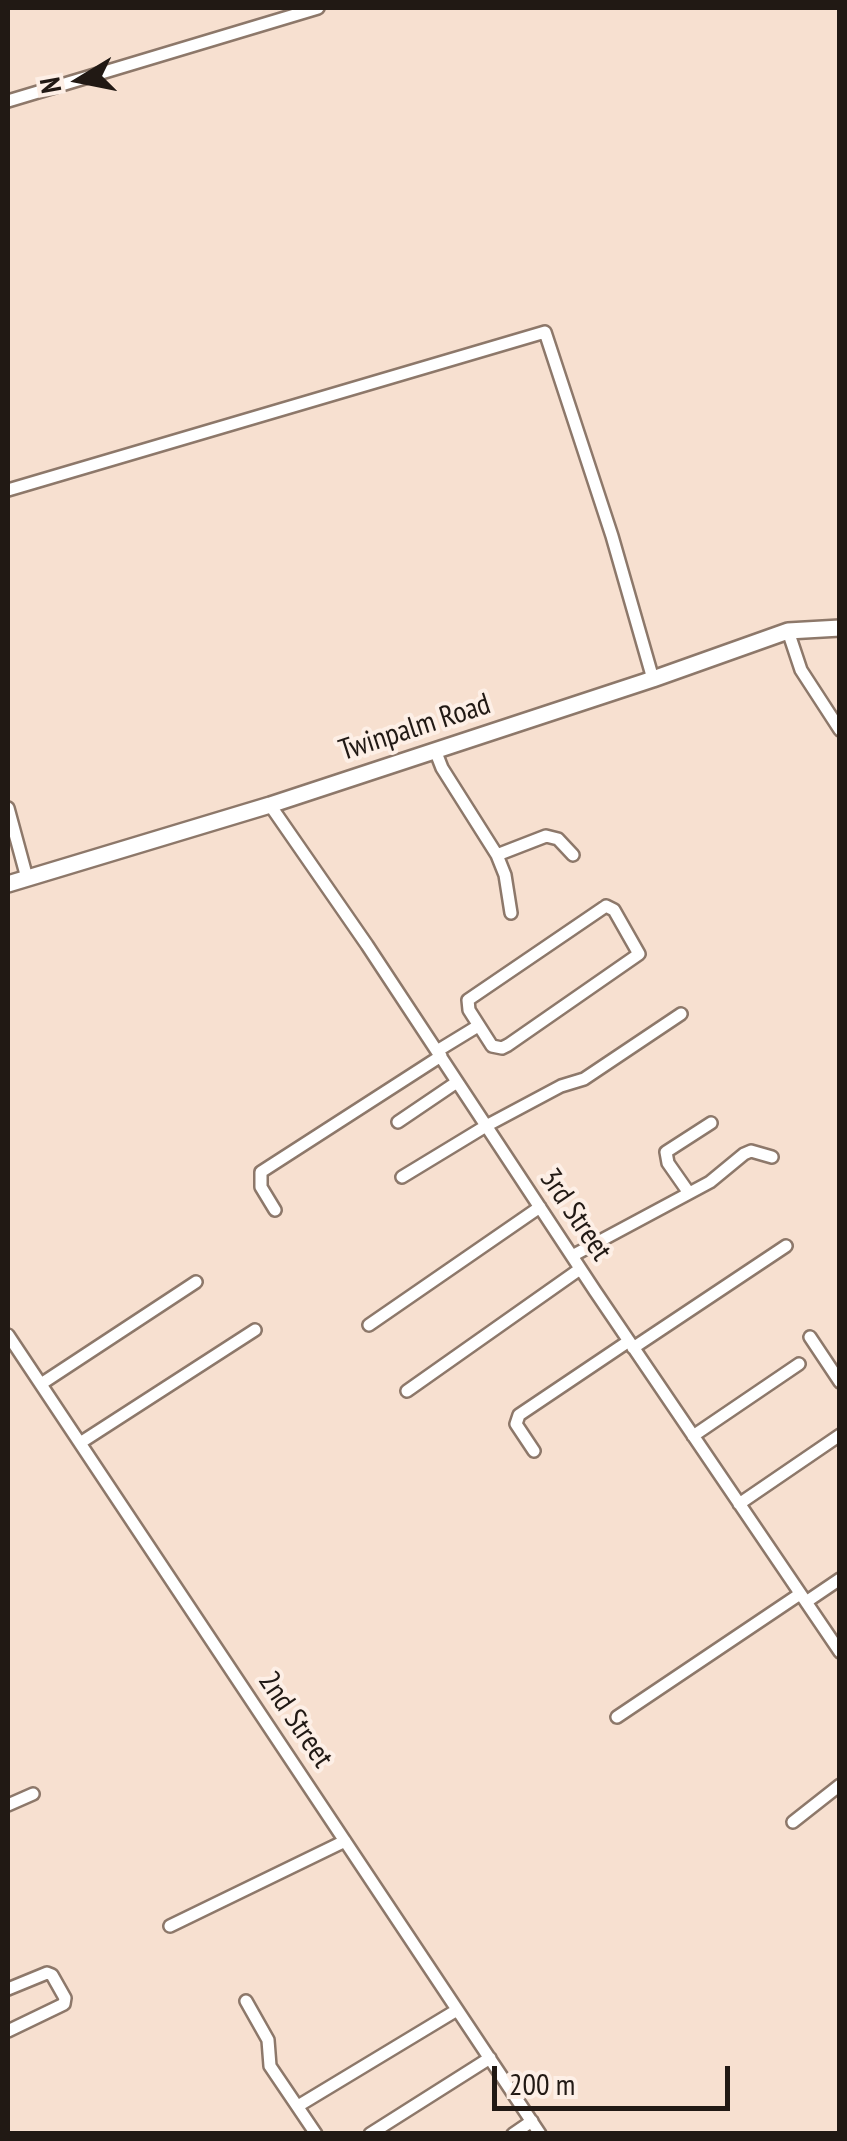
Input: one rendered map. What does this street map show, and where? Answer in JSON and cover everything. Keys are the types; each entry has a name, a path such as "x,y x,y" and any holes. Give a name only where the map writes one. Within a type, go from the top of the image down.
{"main road":[{"name":"Twinpalm Road","path":"8,884 270,805 788,631 840,628"}],"street":[{"path":"8,100 318,8"},
{"path":"8,490 545,332 612,536 653,679"},
{"path":"788,631 801,670 840,730"},
{"path":"435,750 442,768 497,856 511,913"},
{"name":"3rd Street","path":"270,805 840,1652"},
{"path":"8,808 27,878"},
{"path":"497,856 546,836 558,839 572,854"},
{"path":"606,906 614,910 640,950 636,958 502,1048 492,1046 478,1026 468,1010 468,1000 606,906"},
{"path":"402,1177 486,1126 561,1086 584,1079 681,1014"},
{"path":"276,1210 261,1187 261,1172 478,1026"},
{"path":"398,1122 458,1082"},
{"path":"689,1194 668,1163 666,1152 711,1124"},
{"path":"572,1256 710,1182 744,1154 751,1151 772,1157"},
{"path":"369,1325 540,1207"},
{"path":"534,1451 516,1424 519,1415 786,1246"},
{"path":"406,1390 580,1269"},
{"path":"41,1384 196,1282"},
{"path":"80,1443 255,1330"},
{"name":"2nd Street","path":"8,1335 540,2134"},
{"path":"810,1337 840,1382"},
{"path":"693,1436 798,1364"},
{"path":"739,1504 840,1434"},
{"path":"617,1717 803,1598 840,1579"},
{"path":"793,1822 840,1785"},
{"path":"8,1805 34,1794"},
{"path":"170,1926 346,1841"},
{"path":"8,1989 47,1973 65,1998 64,2004 8,2031"},
{"path":"246,2001 268,2040 270,2066 316,2134"},
{"path":"298,2106 457,2010"},
{"path":"370,2134 490,2058"},
{"path":"512,2134 532,2121"}]}
